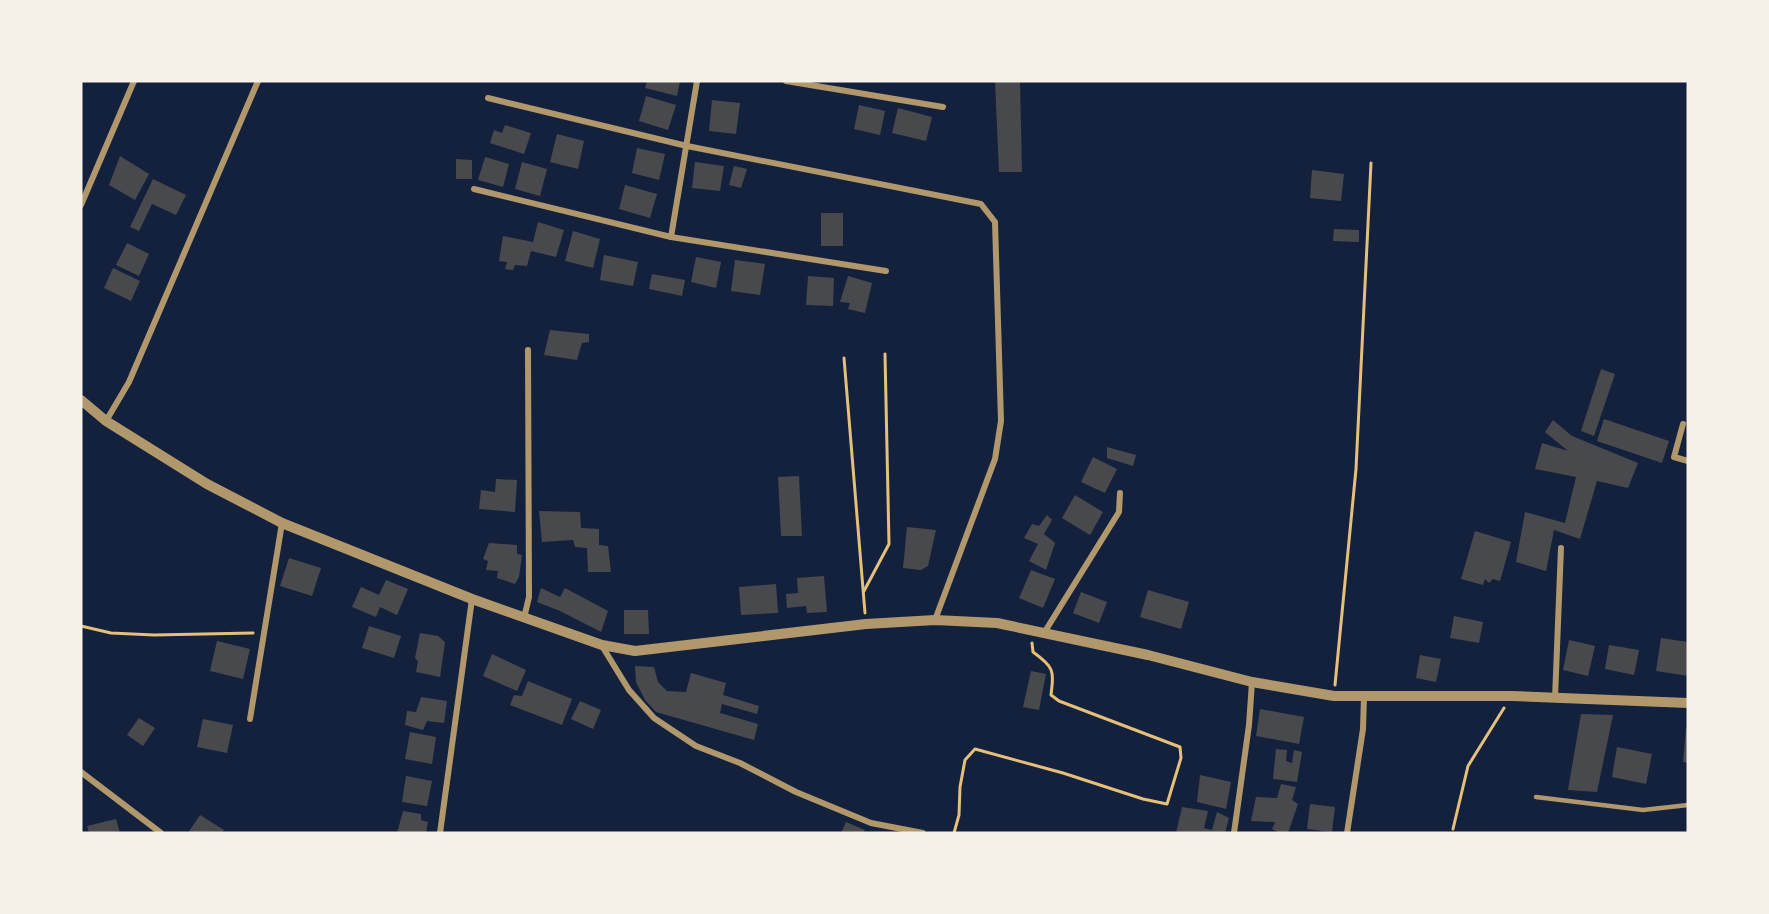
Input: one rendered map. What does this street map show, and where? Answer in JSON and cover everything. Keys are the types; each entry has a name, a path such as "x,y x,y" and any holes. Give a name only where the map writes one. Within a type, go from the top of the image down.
{"street":[{"path":"81,205 134,81"},
{"path":"106,421 129,382 258,81"},
{"path":"671,237 697,81"},
{"path":"786,81 943,107"},
{"path":"488,98 687,146 981,204 995,222 1001,421 995,459 935,620"},
{"path":"474,189 671,237 886,270"},
{"path":"524,618 529,597 528,350"},
{"path":"81,400 106,421 207,484 282,523 472,599 602,645 635,651 866,624 935,620 997,623 1148,655 1252,682 1334,696 1512,696 1688,703"},
{"path":"1683,424 1674,457 1688,461"},
{"path":"1044,633 1119,512 1120,493"},
{"path":"250,719 282,523"},
{"path":"1555,698 1561,548"},
{"path":"440,833 472,599"},
{"path":"602,645 629,690 654,718 696,747 740,763 796,792 871,824 923,833"},
{"path":"1234,833 1249,725 1252,682"},
{"path":"1347,833 1363,729 1364,696"},
{"path":"81,772 161,833"}],"lane":[{"path":"1536,797 1643,810 1688,805"}],"path":[{"path":"1334,696 1356,470 1371,163"},
{"path":"863,593 890,544 885,354"},
{"path":"844,358 866,624"},
{"path":"81,626 111,633 154,636 264,633"},
{"path":"954,833 959,815 964,760 975,749 1063,773 1143,800 1167,804 1181,758 1180,747 1059,701 1051,695 1053,674 1046,662 1033,652 1031,630"},
{"path":"1454,829 1468,766 1512,696"}],"building":[{"path":"647,81 680,81 677,96 645,88"},
{"path":"995,81 1020,81 1022,172 999,172"},
{"path":"646,96 676,105 668,130 639,121"},
{"path":"712,100 740,103 736,134 709,131"},
{"path":"859,105 885,111 880,135 854,129"},
{"path":"898,108 932,117 926,141 892,133"},
{"path":"505,125 531,133 524,154 490,143 494,130 502,133"},
{"path":"557,134 584,141 578,169 550,162"},
{"path":"637,148 665,154 659,180 632,173"},
{"path":"120,156 149,174 135,200 109,185"},
{"path":"485,157 509,164 503,187 478,180"},
{"path":"456,159 472,160 472,179 456,179"},
{"path":"522,162 547,169 540,196 515,189"},
{"path":"695,162 724,166 720,191 692,188"},
{"path":"734,166 747,169 741,188 729,185"},
{"path":"1312,170 1344,174 1341,201 1310,198"},
{"path":"153,179 186,195 176,215 152,204 139,231 130,227"},
{"path":"625,185 657,194 650,218 619,209"},
{"path":"821,213 843,213 843,246 821,246"},
{"path":"538,222 564,230 556,257 531,251 527,266 515,265 513,270 505,269 507,262 499,261 503,236 533,242"},
{"path":"1334,229 1359,230 1359,242 1333,241"},
{"path":"573,231 600,239 593,268 565,261"},
{"path":"127,243 149,254 139,276 116,265"},
{"path":"604,255 638,262 633,286 600,280"},
{"path":"696,257 721,262 716,288 691,282"},
{"path":"735,260 765,264 760,295 731,291"},
{"path":"113,268 140,281 131,301 104,288"},
{"path":"652,274 685,280 682,296 649,289"},
{"path":"808,276 834,278 833,306 806,305"},
{"path":"848,276 872,283 865,313 848,309 850,303 840,302"},
{"path":"550,330 589,334 589,342 582,343 577,360 544,355"},
{"path":"1601,369 1615,374 1594,436 1581,431"},
{"path":"1604,419 1669,441 1662,463 1597,441"},
{"path":"1553,420 1572,436 1638,463 1628,488 1597,481 1580,539 1554,530 1546,571 1516,562 1525,512 1565,523 1576,477 1535,469 1542,443 1568,451 1545,432"},
{"path":"1107,447 1136,455 1133,466 1107,458"},
{"path":"1093,457 1117,469 1105,493 1081,482"},
{"path":"799,476 802,536 781,536 778,477"},
{"path":"496,479 517,480 515,512 479,509 481,490 495,492"},
{"path":"1075,495 1103,512 1090,535 1062,518"},
{"path":"539,511 580,512 581,528 599,529 599,545 608,546 611,572 588,572 587,548 575,547 573,540 542,542"},
{"path":"1047,515 1052,520 1044,534 1055,543 1046,570 1029,561 1038,544 1024,538 1032,524 1039,526"},
{"path":"907,527 936,530 928,566 921,570 903,568"},
{"path":"1475,531 1511,542 1500,581 1493,579 1489,583 1485,579 1483,585 1461,579"},
{"path":"489,543 517,545 517,554 522,555 519,577 515,584 497,578 498,571 486,570 488,561 483,559"},
{"path":"289,558 321,568 312,596 280,586"},
{"path":"1031,570 1055,579 1043,608 1019,598"},
{"path":"824,576 827,612 807,613 806,606 787,608 786,594 798,593 797,578"},
{"path":"386,580 408,589 397,615 380,607 376,617 352,607 361,587 379,595"},
{"path":"776,584 778,613 741,615 739,587"},
{"path":"541,588 560,597 565,588 608,611 601,632 537,602"},
{"path":"1148,590 1189,602 1181,629 1140,617"},
{"path":"1081,592 1107,602 1099,623 1073,613"},
{"path":"624,610 648,610 649,634 624,634"},
{"path":"1454,616 1483,622 1479,643 1450,638"},
{"path":"369,626 401,636 394,658 362,648"},
{"path":"420,633 438,636 445,642 440,677 416,672 418,661 415,658"},
{"path":"1661,638 1688,642 1688,676 1656,671"},
{"path":"1569,640 1595,646 1588,676 1563,670"},
{"path":"217,641 250,649 243,679 210,671"},
{"path":"1609,645 1639,650 1634,675 1605,669"},
{"path":"492,654 526,670 517,691 483,676"},
{"path":"1420,655 1441,659 1436,682 1416,678"},
{"path":"635,666 654,667 658,682 667,691 686,692 691,673 726,683 723,695 759,706 757,714 722,704 720,713 758,724 754,740 656,712 645,700 636,682"},
{"path":"1031,671 1046,674 1039,710 1023,707"},
{"path":"528,681 572,699 562,725 510,705 514,695 522,696"},
{"path":"421,697 447,701 444,723 427,721 423,730 405,725 407,711 416,712"},
{"path":"580,701 601,710 593,729 571,719"},
{"path":"1260,709 1304,717 1299,744 1256,736"},
{"path":"1581,714 1613,715 1597,792 1568,790"},
{"path":"139,718 155,728 143,746 127,735"},
{"path":"203,719 233,725 227,753 197,747"},
{"path":"1686,728 1688,728 1688,763 1683,762"},
{"path":"410,732 436,737 432,764 405,759"},
{"path":"1617,747 1652,754 1646,784 1612,777"},
{"path":"1276,749 1287,750 1286,761 1292,763 1294,750 1302,752 1297,782 1273,779"},
{"path":"1200,775 1231,782 1226,809 1197,802"},
{"path":"406,776 432,781 427,806 402,802"},
{"path":"1281,784 1296,787 1292,800 1298,804 1288,833 1279,833 1272,829 1275,822 1251,821 1256,797 1277,798"},
{"path":"1310,804 1335,807 1332,832 1307,829"},
{"path":"1182,807 1208,811 1204,828 1212,830 1217,812 1229,818 1225,833 1176,833"},
{"path":"403,811 421,814 421,820 428,822 426,833 397,833"},
{"path":"200,815 224,830 222,833 188,833"},
{"path":"116,819 120,833 89,833 87,826"},
{"path":"846,822 865,830 863,833 841,833"}]}
